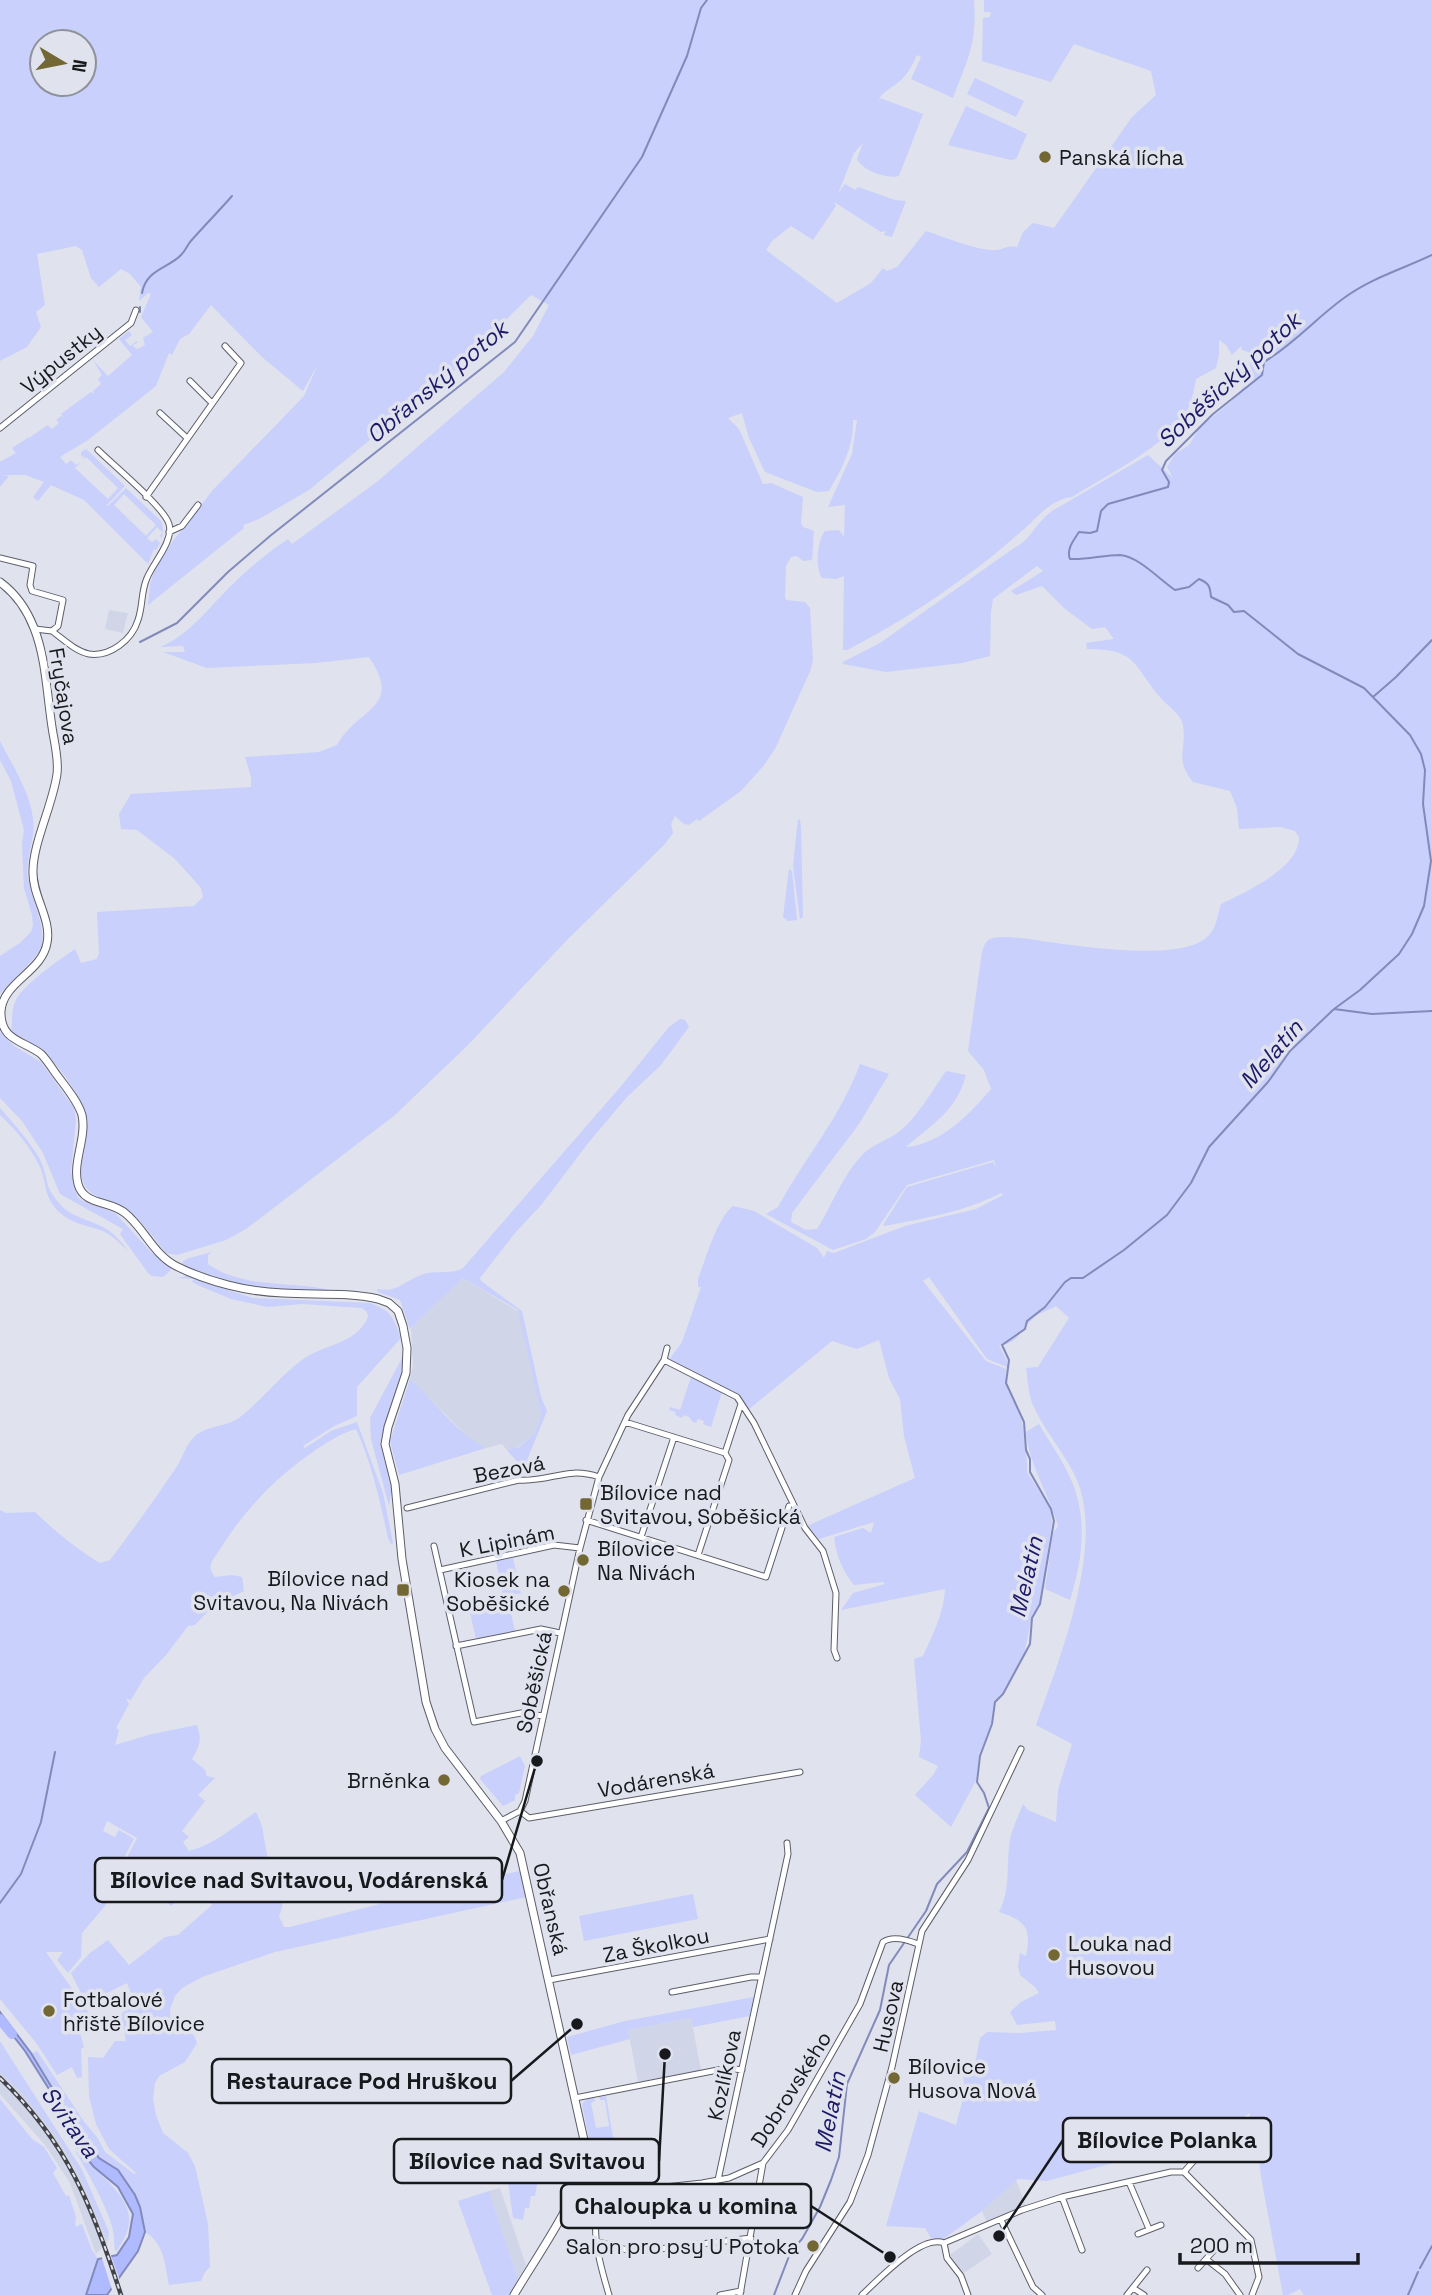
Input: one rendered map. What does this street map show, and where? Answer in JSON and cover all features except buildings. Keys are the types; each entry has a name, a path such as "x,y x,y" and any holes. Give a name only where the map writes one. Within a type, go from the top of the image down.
{"main road":[{"name":"Fryčajova","path":"0,582 9,588 35,629 41,652 58,770 32,869 34,886 48,930 48,942 37,965 10,990 1,1012 4,1030 11,1039 41,1055 77,1104 82,1116 83,1130 77,1174 83,1193 90,1199 125,1212 160,1254 176,1266 250,1290 378,1299 395,1308 405,1334"},
{"name":"Obřanská","path":"405,1334 407,1369 385,1444 395,1485 402,1559 424,1689 438,1736 502,1821 522,1858 586,2149 586,2163 578,2186 514,2295"}],"street":[{"name":"Výpustky","path":"0,428 131,323 136,310"},
{"path":"146,497 241,363 225,346"},
{"path":"190,381 212,403"},
{"path":"160,413 187,438"},
{"path":"52,631 90,654 111,650 127,640 138,621 145,581 169,532 167,521 98,450"},
{"path":"169,532 182,526 198,505"},
{"name":"Fryčajova","path":"0,558 33,566 30,585 32,591 63,600 58,626 52,631 35,629"},
{"name":"Soběšická","path":"520,1811 527,1791 586,1520 599,1477 625,1422 664,1360 667,1348"},
{"path":"664,1360 737,1397 754,1423 805,1528 822,1548 836,1593 837,1658"},
{"path":"725,1453 741,1404"},
{"path":"625,1422 725,1453 729,1460 698,1555"},
{"path":"641,1537 674,1437"},
{"name":"Bezová","path":"407,1508 519,1480 537,1481 572,1472 584,1472 599,1477"},
{"path":"425,1505 428,1515"},
{"path":"586,1520 766,1577 789,1506"},
{"path":"787,1514 794,1516"},
{"name":"K Lipinám","path":"440,1570 555,1545 580,1548"},
{"path":"434,1546 474,1722 521,1713 543,1716"},
{"path":"457,1646 541,1629 560,1633"},
{"name":"Husova","path":"795,2295 806,2271 850,2202 864,2166 892,2067 922,1931 968,1860 1021,1749"},
{"name":"Vodárenská","path":"520,1811 529,1818 800,1772"},
{"path":"502,1821 520,1811"},
{"name":"Kozlíkova","path":"718,2180 788,1854 787,1843"},
{"name":"Dobrovského","path":"741,2293 763,2163 788,2130 860,2004 883,1942 891,1938 918,1944"},
{"name":"Za Školkou","path":"549,1980 770,1939"},
{"path":"673,1992 761,1977"},
{"path":"575,2098 728,2068 742,2070"},
{"path":"1184,2172 1217,2134"},
{"path":"578,2186 601,2194 718,2180 763,2163"},
{"path":"862,2295 895,2263 930,2242 938,2240 944,2243 1022,2210 1062,2197 1171,2172 1184,2172 1251,2240 1259,2277 1252,2295"},
{"path":"1129,2182 1149,2229"},
{"path":"601,2194 594,2214 596,2241 602,2274 610,2295"},
{"path":"1062,2197 1082,2250"},
{"path":"1001,2220 1033,2287 1042,2295"},
{"path":"1138,2234 1161,2225"},
{"path":"596,2241 634,2252 751,2238"},
{"path":"944,2243 947,2259 961,2276 968,2295"},
{"path":"1198,2269 1215,2249"},
{"path":"1206,2259 1225,2274 1240,2295"},
{"path":"1127,2295 1147,2270"},
{"path":"1133,2288 1144,2295"},
{"path":"720,2295 741,2293"}],"shaded area":[{"path":"0,0 974,0 973,40 953,98 911,79 921,57 917,55 911,68 882,95 877,102 880,98 923,114 899,176 876,173 864,167 857,159 863,143 854,153 838,194 845,184 855,190 858,187 895,200 906,201 892,237 884,235 886,231 881,232 834,202 836,206 813,240 791,226 772,241 766,250 837,303 871,283 883,268 887,271 897,267 926,231 971,246 996,250 1017,247 1023,232 1033,223 1054,228 1132,117 1156,95 1151,71 1074,44 1051,82 982,61 983,18 990,17 991,12 984,12 984,0 1432,0 1432,2295 1304,2295 1300,2289 1283,2295 1257,2144 1249,2113 1219,2137 1216,2132 1194,2128 1150,2153 1047,2181 1018,2179 982,2211 942,2240 931,2238 925,2228 886,2226 919,2111 956,2125 965,2091 962,2066 975,2064 980,2038 987,2032 1056,2030 1055,2021 1017,2025 1010,2012 1021,2002 1039,1993 1020,1975 1018,1966 1020,1953 1026,1956 1027,1932 1021,1922 999,1912 1006,1893 1011,1835 1023,1804 1028,1810 1056,1822 1058,1790 1072,1744 1036,1725 1074,1608 1085,1545 1085,1515 1076,1478 1033,1405 1026,1368 1038,1367 1069,1318 1056,1306 1030,1321 1011,1342 999,1345 1007,1367 987,1359 929,1277 923,1281 986,1361 1006,1369 1008,1391 1022,1422 1027,1472 1050,1508 1052,1523 1040,1603 1032,1616 1024,1655 995,1701 992,1722 979,1756 977,1779 951,1827 915,1795 938,1766 919,1757 921,1741 914,1659 923,1656 931,1640 945,1589 841,1610 853,1593 885,1584 854,1585 841,1563 834,1537 863,1528 871,1533 874,1522 819,1539 807,1526 915,1478 904,1436 900,1399 889,1378 879,1340 857,1349 832,1341 748,1410 737,1395 669,1360 682,1342 701,1287 698,1287 698,1279 712,1240 721,1220 733,1206 754,1211 817,1248 824,1258 827,1251 834,1253 905,1226 976,1209 1003,1195 1001,1193 944,1214 883,1225 907,1187 993,1162 996,1169 994,1160 907,1185 875,1232 866,1239 833,1250 766,1214 778,1207 833,1119 860,1064 889,1074 859,1124 792,1213 791,1222 806,1230 817,1229 856,1163 867,1151 907,1125 946,1071 966,1075 962,1088 942,1116 906,1147 931,1140 953,1127 991,1089 984,1070 968,1051 982,952 988,940 1011,937 1085,947 1154,951 1193,945 1212,931 1221,904 1270,878 1291,859 1299,837 1295,831 1281,827 1239,829 1237,808 1230,791 1193,782 1184,767 1184,733 1179,716 1159,696 1132,660 1115,652 1087,649 1086,643 1114,639 1105,627 1092,629 1064,608 1042,586 1016,595 1011,591 1043,571 1037,566 993,599 990,656 962,663 886,672 843,664 880,643 1020,545 1052,511 1148,455 1173,478 1167,467 1175,454 1189,445 1200,427 1232,401 1252,377 1248,352 1242,350 1241,346 1232,355 1219,340 1216,368 1196,379 1187,411 1166,436 1118,470 1072,497 1051,505 995,554 952,586 893,625 847,650 843,650 844,576 836,579 822,578 818,568 818,554 825,531 839,530 844,537 845,505 828,507 852,454 857,420 853,420 849,448 834,483 829,491 817,492 765,472 749,438 742,413 728,418 739,429 763,484 771,483 803,497 801,523 803,527 814,531 812,560 803,561 797,556 791,557 786,566 785,597 786,600 805,602 810,608 813,660 776,747 765,764 741,791 699,821 697,819 689,825 684,824 675,816 671,824 673,833 664,845 568,939 468,1045 395,1115 246,1229 226,1240 177,1255 166,1253 131,1213 94,1195 85,1186 81,1174 86,1134 83,1110 72,1086 56,1065 35,1046 11,1031 15,1002 33,981 75,949 81,963 97,959 97,912 194,906 203,897 201,888 175,859 137,830 121,829 119,814 131,794 251,787 245,757 319,752 337,745 346,732 374,706 380,698 382,687 379,674 369,657 316,663 207,668 163,652 185,652 183,646 160,647 182,635 268,553 288,539 292,544 378,481 504,372 533,336 549,305 531,295 455,370 309,490 259,519 243,525 244,528 148,605 155,567 170,545 212,491 304,396 318,364 303,391 262,357 211,305 189,334 180,339 172,355 169,353 156,386 88,440 60,457 66,464 71,460 76,465 80,463 75,468 108,499 118,488 86,457 83,459 84,455 81,457 81,452 86,449 125,486 108,506 126,488 161,521 163,528 162,538 162,532 157,527 147,538 152,542 156,539 160,543 156,550 154,549 148,564 84,500 51,485 38,501 33,497 44,482 25,475 2,475 9,476 0,487 0,462 16,453 12,448 29,437 32,440 30,437 48,425 52,429 59,423 56,420 61,416 64,418 61,414 91,392 94,394 93,391 101,384 98,379 102,375 93,360 108,376 132,355 119,339 129,331 132,335 125,340 130,346 137,341 132,346 138,349 145,345 143,338 153,332 141,317 151,294 148,293 139,301 141,287 130,274 121,269 99,287 91,278 82,250 76,246 37,254 45,305 36,312 41,327 27,347 0,361","holes":["124,494 156,525 146,536 114,505"]},
{"path":"975,78 1024,101 1016,117 967,94"},
{"path":"966,106 1027,134 1016,159 948,145"},
{"path":"109,610 128,613 123,633 105,629"},
{"path":"0,741 20,778 31,809 34,826 28,878 43,938 36,956 0,994 0,956 20,943 31,932 33,925 24,888 24,830 11,781 0,760"},
{"path":"798,819 801,827 803,917 800,919 793,866"},
{"path":"789,869 792,871 797,920 788,921 783,917"},
{"path":"680,1019 685,1020 689,1027 661,1065 627,1097 480,1278 522,1311 541,1397 547,1411 525,1465 526,1472 506,1449 518,1448 535,1433 541,1415 518,1310 463,1278 410,1329 400,1300 378,1292 377,1289 397,1288 424,1274 463,1268 669,1027"},
{"path":"0,1032 14,1046 41,1062 74,1108 76,1119 71,1172 78,1198 116,1214 152,1253 171,1267 163,1277 148,1273 120,1234 123,1229 60,1194 43,1153 22,1121 0,1098"},
{"path":"0,1108 34,1150 42,1164 49,1188 59,1203 73,1214 109,1231 128,1251 107,1233 74,1221 58,1211 48,1194 36,1159 12,1126 0,1115"},
{"path":"212,1252 208,1255 208,1264 238,1278 335,1291 262,1288 237,1284 182,1263 186,1259"},
{"path":"190,1275 200,1281 253,1298 370,1303 391,1316 401,1338 357,1387 357,1416 334,1426 303,1446 305,1448 331,1431 357,1422 383,1493 393,1543 391,1544 388,1538 379,1496 356,1429 336,1437 302,1459 252,1506 212,1563 211,1569 215,1577 242,1577 244,1591 213,1606 195,1625 188,1626 144,1678 131,1700 126,1699 129,1704 116,1728 119,1730 115,1745 197,1725 199,1742 192,1759 205,1770 207,1776 215,1778 198,1795 205,1801 182,1831 189,1837 183,1842 189,1851 199,1848 216,1840 256,1812 262,1826 268,1861 273,1860 282,1881 284,1893 279,1916 284,1927 520,1871 526,1897 275,1952 202,1977 182,1988 175,1996 170,2009 171,2022 194,2035 197,2043 185,2062 159,2076 155,2083 153,2099 163,2133 188,2153 195,2166 208,2224 210,2267 201,2281 169,2285 163,2255 156,2242 145,2232 140,2207 118,2170 99,2158 63,2106 32,2053 37,2051 105,2152 136,2173 109,2149 96,2124 89,2096 88,2057 103,2058 115,2041 126,2041 121,2014 135,2003 127,1983 107,1993 82,1995 71,1973 90,1953 108,1940 129,1965 165,1937 178,1935 212,1905 195,1888 171,1906 156,1893 180,1878 174,1870 148,1887 122,1867 137,1838 107,1821 103,1831 115,1837 119,1830 134,1839 116,1873 105,1906 82,1933 81,1957 68,1973 57,1960 63,1952 46,1952 89,2013 77,2022 84,2047 81,2049 82,2077 77,2078 72,2067 57,2075 37,2044 0,1999 0,1510 6,1513 35,1512 66,1539 100,1563 110,1560 168,1480 195,1436 239,1418 302,1360 347,1339 363,1326 368,1317 362,1308 302,1304 268,1307 231,1299 192,1282 194,1279 178,1278"},
{"path":"463,1278 519,1312 541,1415 535,1433 517,1448 506,1449 502,1444 486,1448 473,1442 410,1379 413,1366 411,1328"},
{"path":"402,1358 402,1373 380,1442 392,1488 389,1506 371,1439 370,1418"},
{"path":"691,1377 722,1392 711,1427 703,1424 704,1421 698,1419 696,1423 689,1417 684,1415 682,1418 669,1410 670,1407 680,1410"},
{"path":"410,1379 455,1425 486,1448 399,1475 390,1441"},
{"path":"1039,1424 1069,1475 1080,1511 1082,1541 1070,1600 1045,1589 1053,1533 1058,1526 1028,1444 1026,1432"},
{"path":"513,1558 521,1593 507,1596 515,1631 476,1639 468,1604 503,1596 496,1561"},
{"path":"520,1756 525,1766 519,1793 515,1795 515,1800 503,1806 480,1779 481,1776"},
{"path":"693,1894 698,1919 584,1941 579,1916"},
{"path":"754,1997 750,2016 693,2027 691,2018 628,2030 630,2039 571,2055 567,2037 625,2021"},
{"path":"691,2018 701,2070 638,2082 628,2030"},
{"path":"0,2041 82,2170 109,2232 108,2241 77,2170 57,2137 21,2092 0,2072"},
{"path":"0,2064 50,2120 82,2170 109,2233 107,2243 96,2254 70,2183 45,2145 0,2094"},
{"path":"606,2096 617,2161 600,2167 596,2190 585,2182 590,2153 582,2104 594,2097 595,2101 591,2103 596,2128 609,2126 605,2100 600,2100 599,2097"},
{"path":"0,2099 32,2139 44,2147 57,2168 53,2173 66,2196 69,2195 76,2217 75,2227 82,2224 98,2259 86,2295 0,2295"},
{"path":"75,2150 108,2181 127,2208 129,2217 126,2236 116,2252 107,2212"},
{"path":"524,2178 540,2180 535,2196 531,2196 529,2208 525,2208 523,2220 513,2218 508,2182"},
{"path":"1016,2180 1026,2206 987,2223 982,2211"},
{"path":"500,2188 526,2265 518,2279 489,2191"},
{"path":"489,2191 518,2279 509,2295 492,2295 458,2201"},
{"path":"978,2234 992,2254 964,2273 950,2255"}],"water":[{"path":"0,2012 31,2053 99,2158 118,2170 140,2207 145,2232 138,2251 107,2295 86,2295 98,2259 117,2255 129,2237 133,2214 118,2187 94,2167 78,2148 76,2132 25,2051 0,2019"}],"pier":[{"path":"110,2253 120,2281 113,2293 101,2255"}],"waterway":[{"name":"Obřanský potok","path":"140,642 177,623 228,572 270,536 515,342 642,157 687,56 701,8 707,0"},
{"path":"142,293 148,279 181,255 232,196"},
{"name":"Soběšický potok","path":"1334,1009 1360,990 1399,954 1412,934 1424,906 1431,861 1423,804 1425,770 1421,754 1410,735 1364,688 1298,654 1244,611 1234,612 1228,605 1211,597 1208,585 1202,580 1175,590 1127,556 1070,559 1069,552 1079,532 1097,531 1101,511 1108,504 1168,487 1169,482 1162,470 1166,461 1213,414 1262,375 1264,362 1354,291 1432,255"},
{"path":"140,307 140,312"},
{"path":"1373,697 1432,640"},
{"name":"Melatín","path":"774,2295 791,2251 802,2239 831,2180 839,2157 847,2084 880,2010 889,1965 926,1911 937,1884 967,1852 989,1808 977,1782 980,1756 992,1724 995,1702 1003,1694 1030,1644 1032,1618 1040,1604 1054,1521 1051,1509 1030,1472 1024,1422 1006,1383 1009,1360 1002,1345 1025,1329 1027,1321 1045,1307 1065,1282 1071,1278 1083,1278 1124,1250 1167,1215 1191,1183 1209,1147 1268,1082 1290,1051 1334,1009 1372,1014 1432,1011"},
{"path":"0,1903 21,1874 41,1822 55,1752"},
{"name":"Svitava","path":"0,2019 12,2034"},
{"path":"1420,2268 1432,2246"},
{"path":"1408,2295 1418,2272"}],"railway":[{"path":"0,2078 44,2127 76,2178 100,2234 121,2295"}],"place":[{"name":"Panská lícha","path":"1045,157"},
{"name":"Bílovice nad Svitavou, Soběšická","path":"586,1504"},
{"name":"Bílovice Na Nivách","path":"583,1560"},
{"name":"Bílovice nad Svitavou, Na Nivách","path":"403,1590"},
{"name":"Kiosek na Soběšické","path":"564,1591"},
{"name":"Bílovice nad Svitavou, Vodárenská","path":"537,1761"},
{"name":"Brněnka","path":"444,1780"},
{"name":"Louka nad Husovou","path":"1054,1955"},
{"name":"Fotbalové hřiště Bílovice","path":"49,2011"},
{"name":"Restaurace Pod Hruškou","path":"577,2024"},
{"name":"Bílovice nad Svitavou","path":"665,2054"},
{"name":"Bílovice Husova Nová","path":"894,2078"},
{"name":"Bílovice Polanka","path":"999,2236"},
{"name":"Salon pro psy U Potoka","path":"813,2246"},
{"name":"Chaloupka u komina","path":"890,2257"}]}
